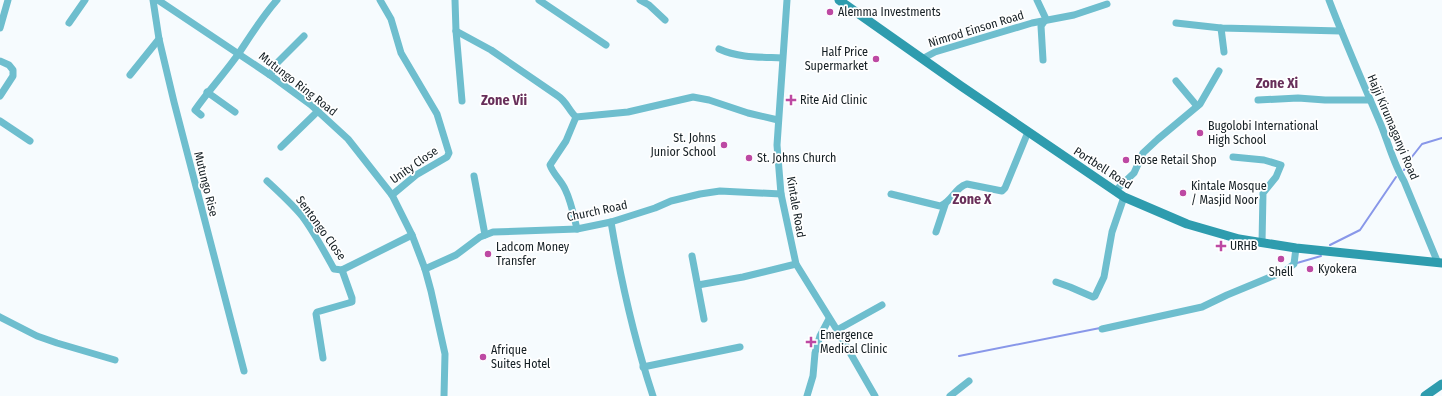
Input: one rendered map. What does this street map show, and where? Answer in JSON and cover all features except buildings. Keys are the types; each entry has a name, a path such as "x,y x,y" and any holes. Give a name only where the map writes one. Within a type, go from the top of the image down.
{"main road":[{"name":"Portbell Road","path":"839,0 922,59 1124,197 1187,224 1239,239 1296,248 1440,263"},
{"path":"1425,396 1441,388"}],"street":[{"path":"69,23 85,0"},
{"name":"Mutungo Rise","path":"153,0 159,39 193,179 244,371"},
{"name":"Mutungo Ring Road","path":"158,0 270,75 318,112 348,139 392,195 412,235 425,269 445,354 444,396"},
{"path":"201,115 195,110 207,92 238,54 276,0"},
{"name":"Unity Close","path":"380,0 391,19 401,53 437,114 449,153 447,157 416,175 392,195"},
{"path":"456,0 456,31 462,101"},
{"path":"539,0 606,45"},
{"path":"640,0 665,20"},
{"name":"Kintale Road","path":"787,0 777,146 781,194 796,264 837,330 875,396"},
{"path":"1037,0 1046,19 1041,26 1043,60"},
{"name":"Hajji Kirumaganyi Road","path":"1329,0 1391,149 1399,173 1404,181 1440,263"},
{"name":"Nimrod Einson Road","path":"922,59 935,52 1046,19 1074,15 1105,3"},
{"path":"0,28 5,4"},
{"path":"1176,23 1221,28 1341,31"},
{"path":"1221,28 1224,52"},
{"path":"456,31 491,50 565,101 576,117"},
{"path":"270,75 277,63 304,36"},
{"path":"130,75 159,39"},
{"path":"719,49 728,53 742,56 782,58"},
{"path":"0,61 9,65 13,70 13,76 0,96"},
{"path":"1115,191 1134,173 1143,153 1197,106 1208,92 1219,71"},
{"path":"1176,81 1197,106"},
{"path":"207,92 235,112"},
{"path":"576,117 628,112 693,97 778,120"},
{"path":"1258,100 1298,98 1325,100 1370,100"},
{"path":"281,147 318,112"},
{"path":"576,117 566,141 550,165 565,189 572,208 577,229"},
{"path":"0,121 30,141"},
{"path":"936,232 945,205 962,185 967,184 1002,191 1005,188 1028,132"},
{"path":"1233,157 1264,160 1281,165 1274,180 1263,193 1262,243"},
{"path":"474,176 485,235"},
{"name":"Sentongo Close","path":"267,181 289,201 302,217 334,269 342,270 412,235"},
{"name":"Church Road","path":"425,269 456,255 480,237 493,232 577,229 611,222 655,208 671,201 720,191 781,194"},
{"path":"891,194 940,206 945,205"},
{"path":"1056,282 1093,297 1095,296 1104,278 1112,232 1124,197"},
{"path":"611,222 624,289 643,367 653,396"},
{"path":"1102,329 1202,307 1286,271 1294,264 1296,248"},
{"path":"692,256 704,318"},
{"path":"698,285 743,277 796,264"},
{"name":"Sentongo Close","path":"323,358 318,330 317,312 352,302 342,270"},
{"path":"837,330 882,305"},
{"path":"0,317 37,336 115,360"},
{"path":"807,396 813,376 815,353 820,336 829,319"},
{"path":"643,367 740,347"},
{"path":"950,396 969,381"}],"waterway":[{"path":"1404,170 1422,144 1442,138"},
{"path":"1330,245 1360,230 1396,177"},
{"path":"1297,263 1321,256"},
{"path":"959,356 1100,328"}],"place":[{"name":"Alemma Investments","path":"830,12"},
{"name":"Half Price Supermarket","path":"876,59"},
{"name":"Rite Aid Clinic","path":"791,100"},
{"name":"Bugolobi International High School","path":"1200,133"},
{"name":"St. Johns Junior School","path":"724,145"},
{"name":"St. Johns Church","path":"749,158"},
{"name":"Rose Retail Shop","path":"1126,160"},
{"name":"Kintale Mosque / Masjid Noor","path":"1183,193"},
{"name":"URHB","path":"1221,246"},
{"name":"Ladcom Money Transfer","path":"488,254"},
{"name":"Shell","path":"1281,259"},
{"name":"Kyokera","path":"1310,269"},
{"name":"Emergence Medical Clinic","path":"811,342"},
{"name":"Afrique Suites Hotel","path":"483,357"}],"district":[{"name":"Zone Xi","path":"1277,83"},
{"name":"Zone Vii","path":"504,100"},
{"name":"Zone X","path":"972,199"}]}
